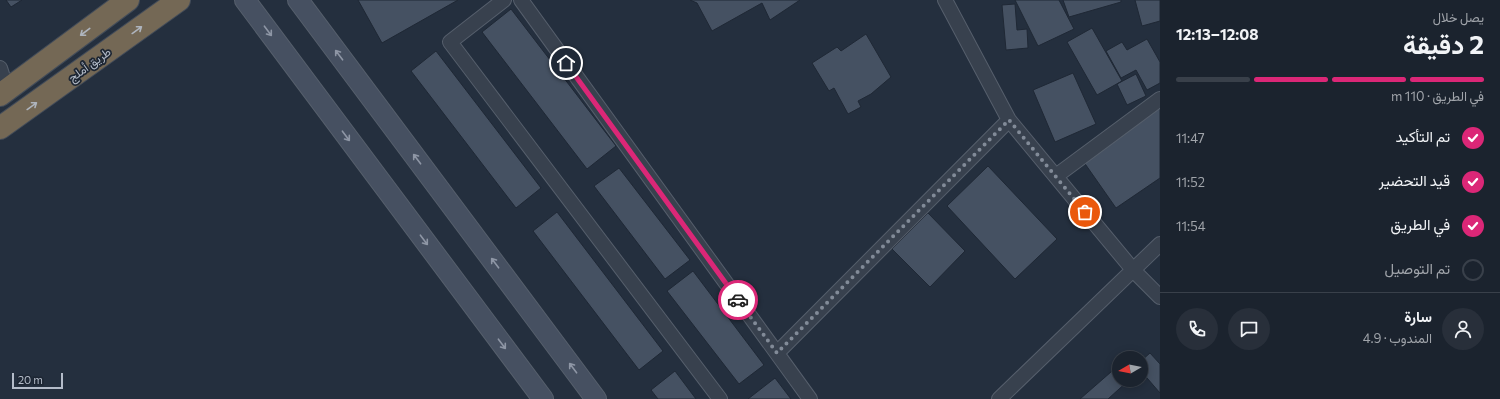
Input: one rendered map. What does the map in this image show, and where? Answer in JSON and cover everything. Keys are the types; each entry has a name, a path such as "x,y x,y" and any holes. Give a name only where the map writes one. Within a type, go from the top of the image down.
{"highway":[{"path":"4,92 128,0"},
{"name":"طريق أملج","path":"0,128 179,0"}],"street":[{"path":"245,0 543,399"},
{"path":"298,0 596,399"},
{"path":"504,0 450,42 720,399"},
{"path":"521,0 810,399"},
{"path":"945,0 1009,120 1134,271 1160,297"},
{"path":"0,68 4,92"},
{"path":"1056,176 1160,99"},
{"path":"777,353 1009,120"},
{"path":"999,399 1134,271 1160,244"}],"building":[{"path":"6,0 22,0 11,7"},
{"path":"358,0 458,0 382,43"},
{"path":"690,0 800,0 770,20 762,3 712,31 697,3"},
{"path":"1015,0 1059,0 1074,29 1038,46"},
{"path":"1063,0 1121,0 1121,2 1069,17"},
{"path":"1135,0 1160,0 1160,21 1142,26"},
{"path":"1015,4 1017,30 1027,29 1028,48 1006,50 1002,5"},
{"path":"511,9 616,146 587,169 482,32"},
{"path":"1092,28 1122,81 1097,95 1067,42"},
{"path":"866,34 891,77 871,94 858,101 861,107 848,114 834,88 829,91 812,63 837,47 841,51"},
{"path":"1147,39 1160,62 1160,83 1147,90 1136,70 1121,78 1106,51 1122,42 1127,50"},
{"path":"436,51 541,188 516,208 411,71"},
{"path":"1073,73 1096,124 1055,142 1033,90"},
{"path":"1136,74 1146,96 1127,105 1117,84"},
{"path":"1160,102 1160,178 1116,208 1081,158"},
{"path":"988,166 1057,239 1015,279 947,206"},
{"path":"619,168 690,260 665,279 594,186"},
{"path":"557,212 663,351 639,370 533,231"},
{"path":"928,213 965,251 930,287 892,249"},
{"path":"693,271 764,365 739,384 667,291"},
{"path":"1150,353 1160,364 1160,393 1148,379 1148,355"},
{"path":"675,371 696,399 658,399 651,390"},
{"path":"1112,371 1112,387 1121,387 1108,399 1080,399"},
{"path":"775,378 791,399 748,399"}],"way so far":[{"path":"738,300 777,353 1009,120 1085,212"}],"route":[{"path":"566,63 738,300"}]}
